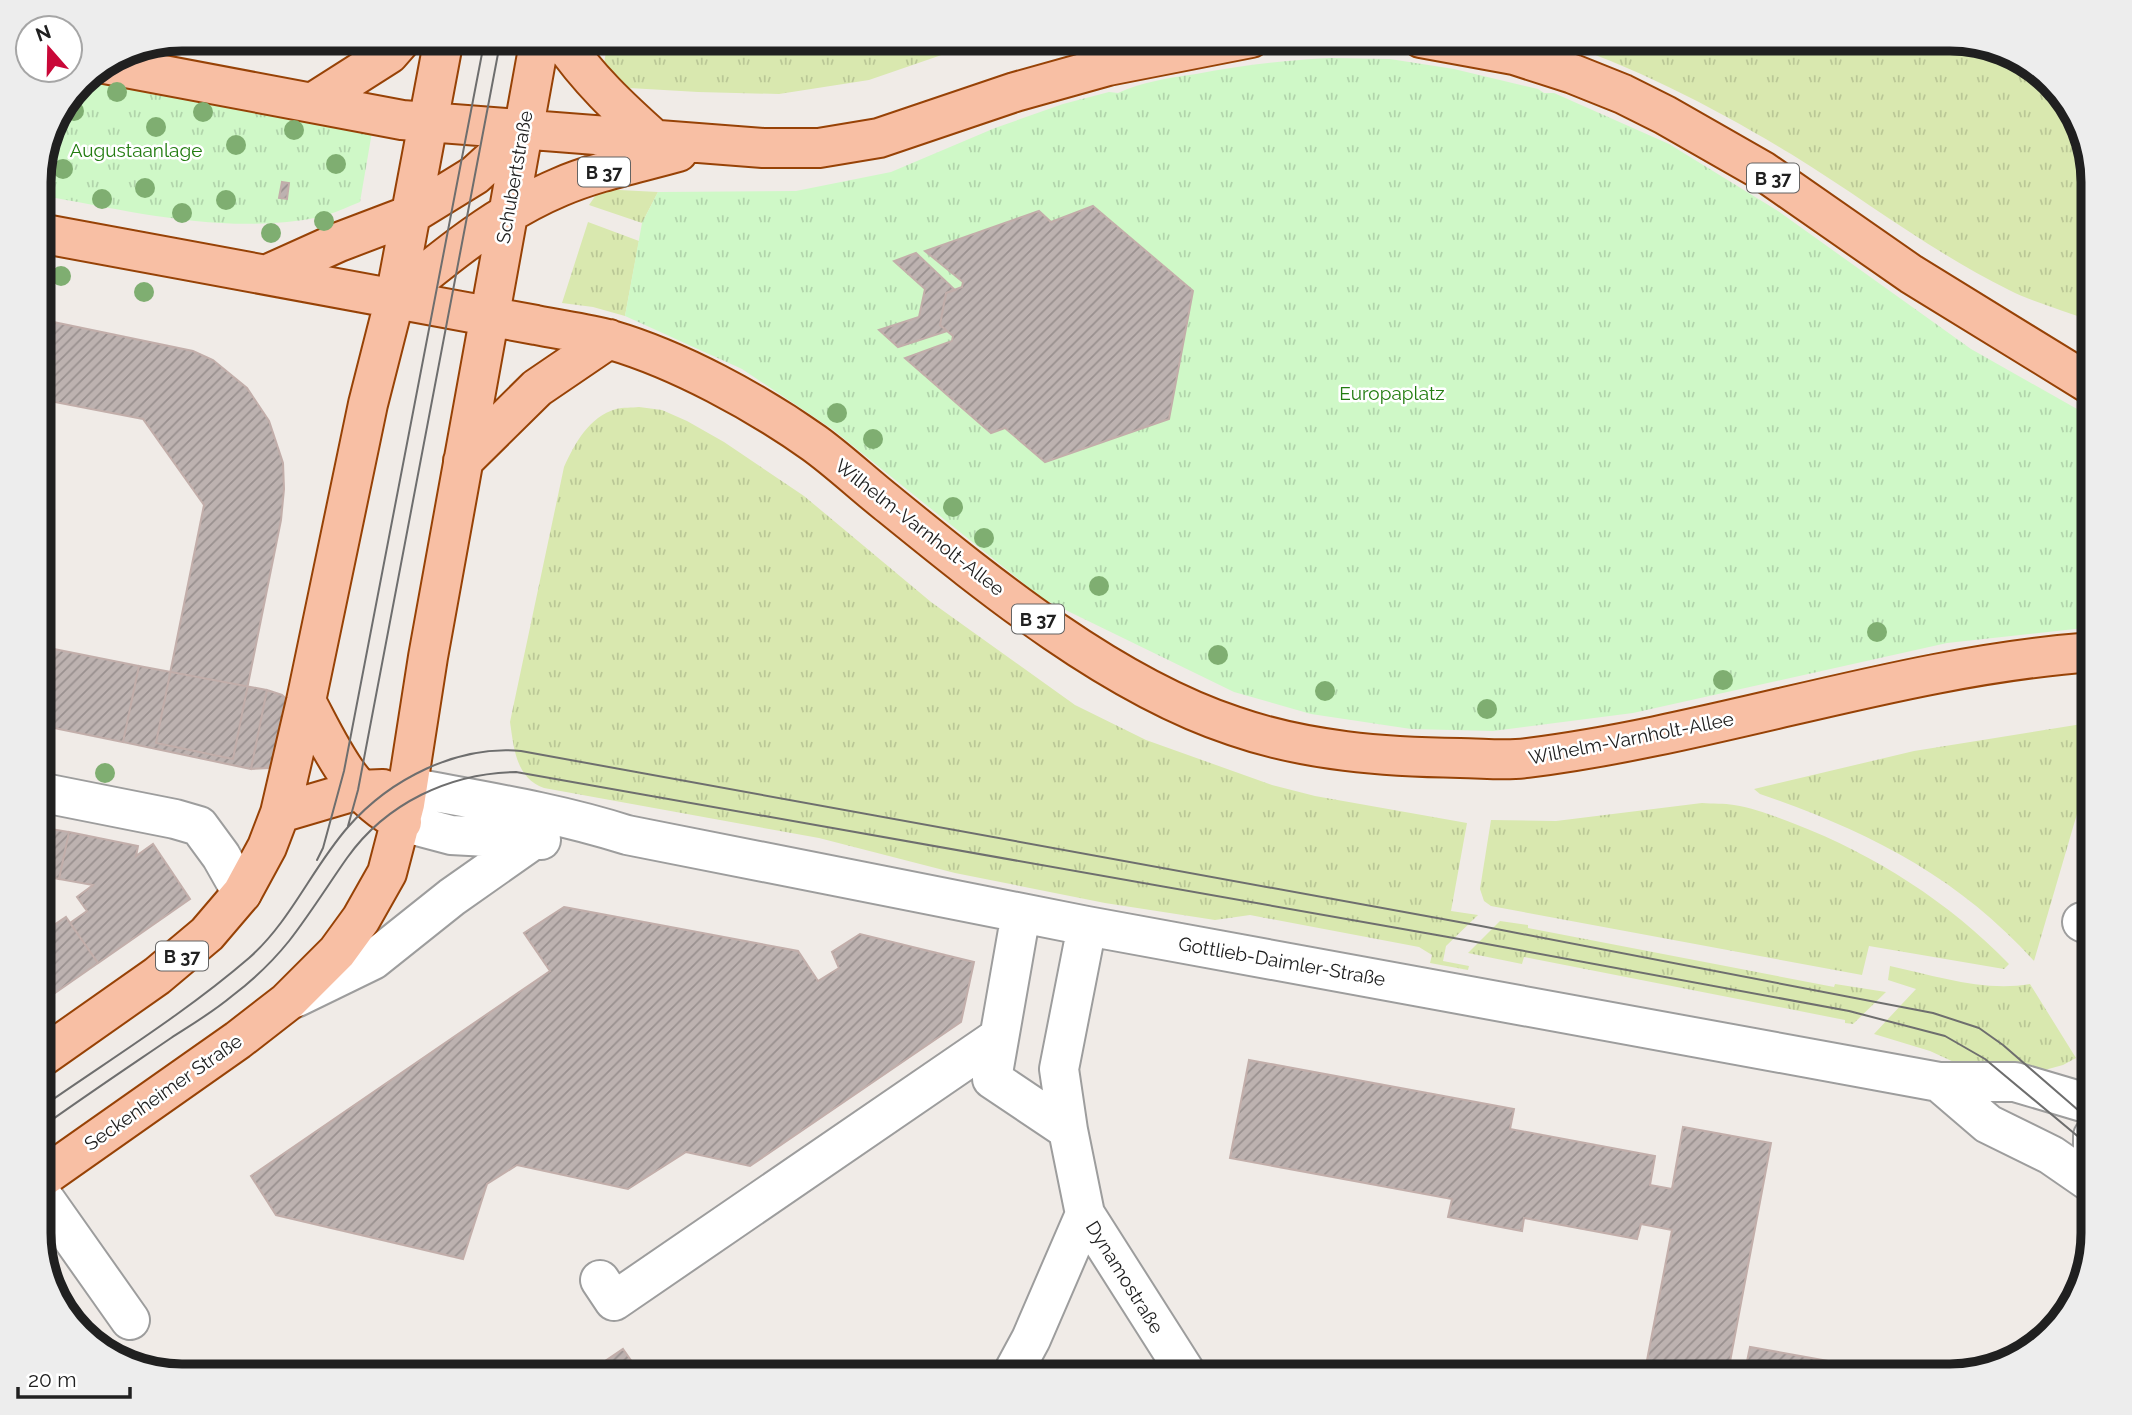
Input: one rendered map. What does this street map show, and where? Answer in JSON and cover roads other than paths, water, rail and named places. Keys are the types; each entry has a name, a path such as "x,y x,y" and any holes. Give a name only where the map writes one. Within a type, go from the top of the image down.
{"main road":[{"path":"312,103 392,51"},
{"path":"119,67 428,123 442,51"},
{"name":"Schubertstraße","path":"405,805 428,657 538,51"},
{"path":"570,51 590,79 656,141"},
{"name":"B 37","path":"51,1051 157,976 207,934 242,892 267,847 280,813 306,702 368,404 395,298 428,123 763,148 819,148 879,138 1015,92 1108,66 1185,51"},
{"name":"B 37","path":"1493,51 1573,74 1665,115 1763,171 1911,274 2081,378"},
{"path":"268,274 338,242 410,215 475,175 523,131"},
{"name":"B 37","path":"395,298 462,244 507,214 579,180 706,144"},
{"path":"51,235 609,339"},
{"path":"463,461 537,388 609,339"},
{"name":"Wilhelm-Varnholt-Allee","path":"609,339 733,392 815,443 889,505 1031,614 1099,660 1191,709 1233,726 1277,739 1390,757 1523,759 1702,726 1930,674 2030,657 2081,653"},
{"path":"306,702 344,771 358,790 388,816 405,805"},
{"path":"280,813 358,790"},
{"name":"Seckenheimer Straße","path":"51,1172 287,1002 337,951 361,919 387,873 405,805"}],"street":[{"path":"51,794 199,826 242,892"},
{"name":"Gottlieb-Daimler-Straße","path":"405,805 451,835 533,840 627,835"},
{"name":"Gottlieb-Daimler-Straße","path":"405,805 570,818 627,835 1087,926 1938,1082 2015,1083 2081,1102"},
{"path":"287,1002 373,960 452,897 533,840"},
{"path":"1021,913 992,1079 1068,1130"},
{"name":"Dynamostraße","path":"1087,926 1059,1069 1085,1214 1180,1364"},
{"path":"600,1280 614,1301 999,1037"},
{"path":"1016,1095 1027,1096 1059,1069"},
{"name":"Gottlieb-Daimler-Straße","path":"1938,1082 1988,1124 2051,1155 2081,1175"},
{"path":"51,1208 130,1320"},
{"path":"1018,1364 1085,1214"}],"tram line":[{"path":"317,860 323,848 344,771 482,51"},
{"path":"348,826 358,790 499,51"},
{"path":"51,1101 172,1017 249,958 277,928 348,827 384,794 404,780 449,760 473,754 521,751 1481,926 1933,1013 1979,1028 2003,1045 2081,1113"},
{"path":"51,1121 210,1013 255,977 289,941 363,839 400,807 444,785 467,778 516,772 1465,940 1849,1011 1945,1036 1985,1059 2081,1139"}],"park label":[{"name":"Augustaanlage","path":"136,150"},
{"name":"Europaplatz","path":"1392,393"}]}
